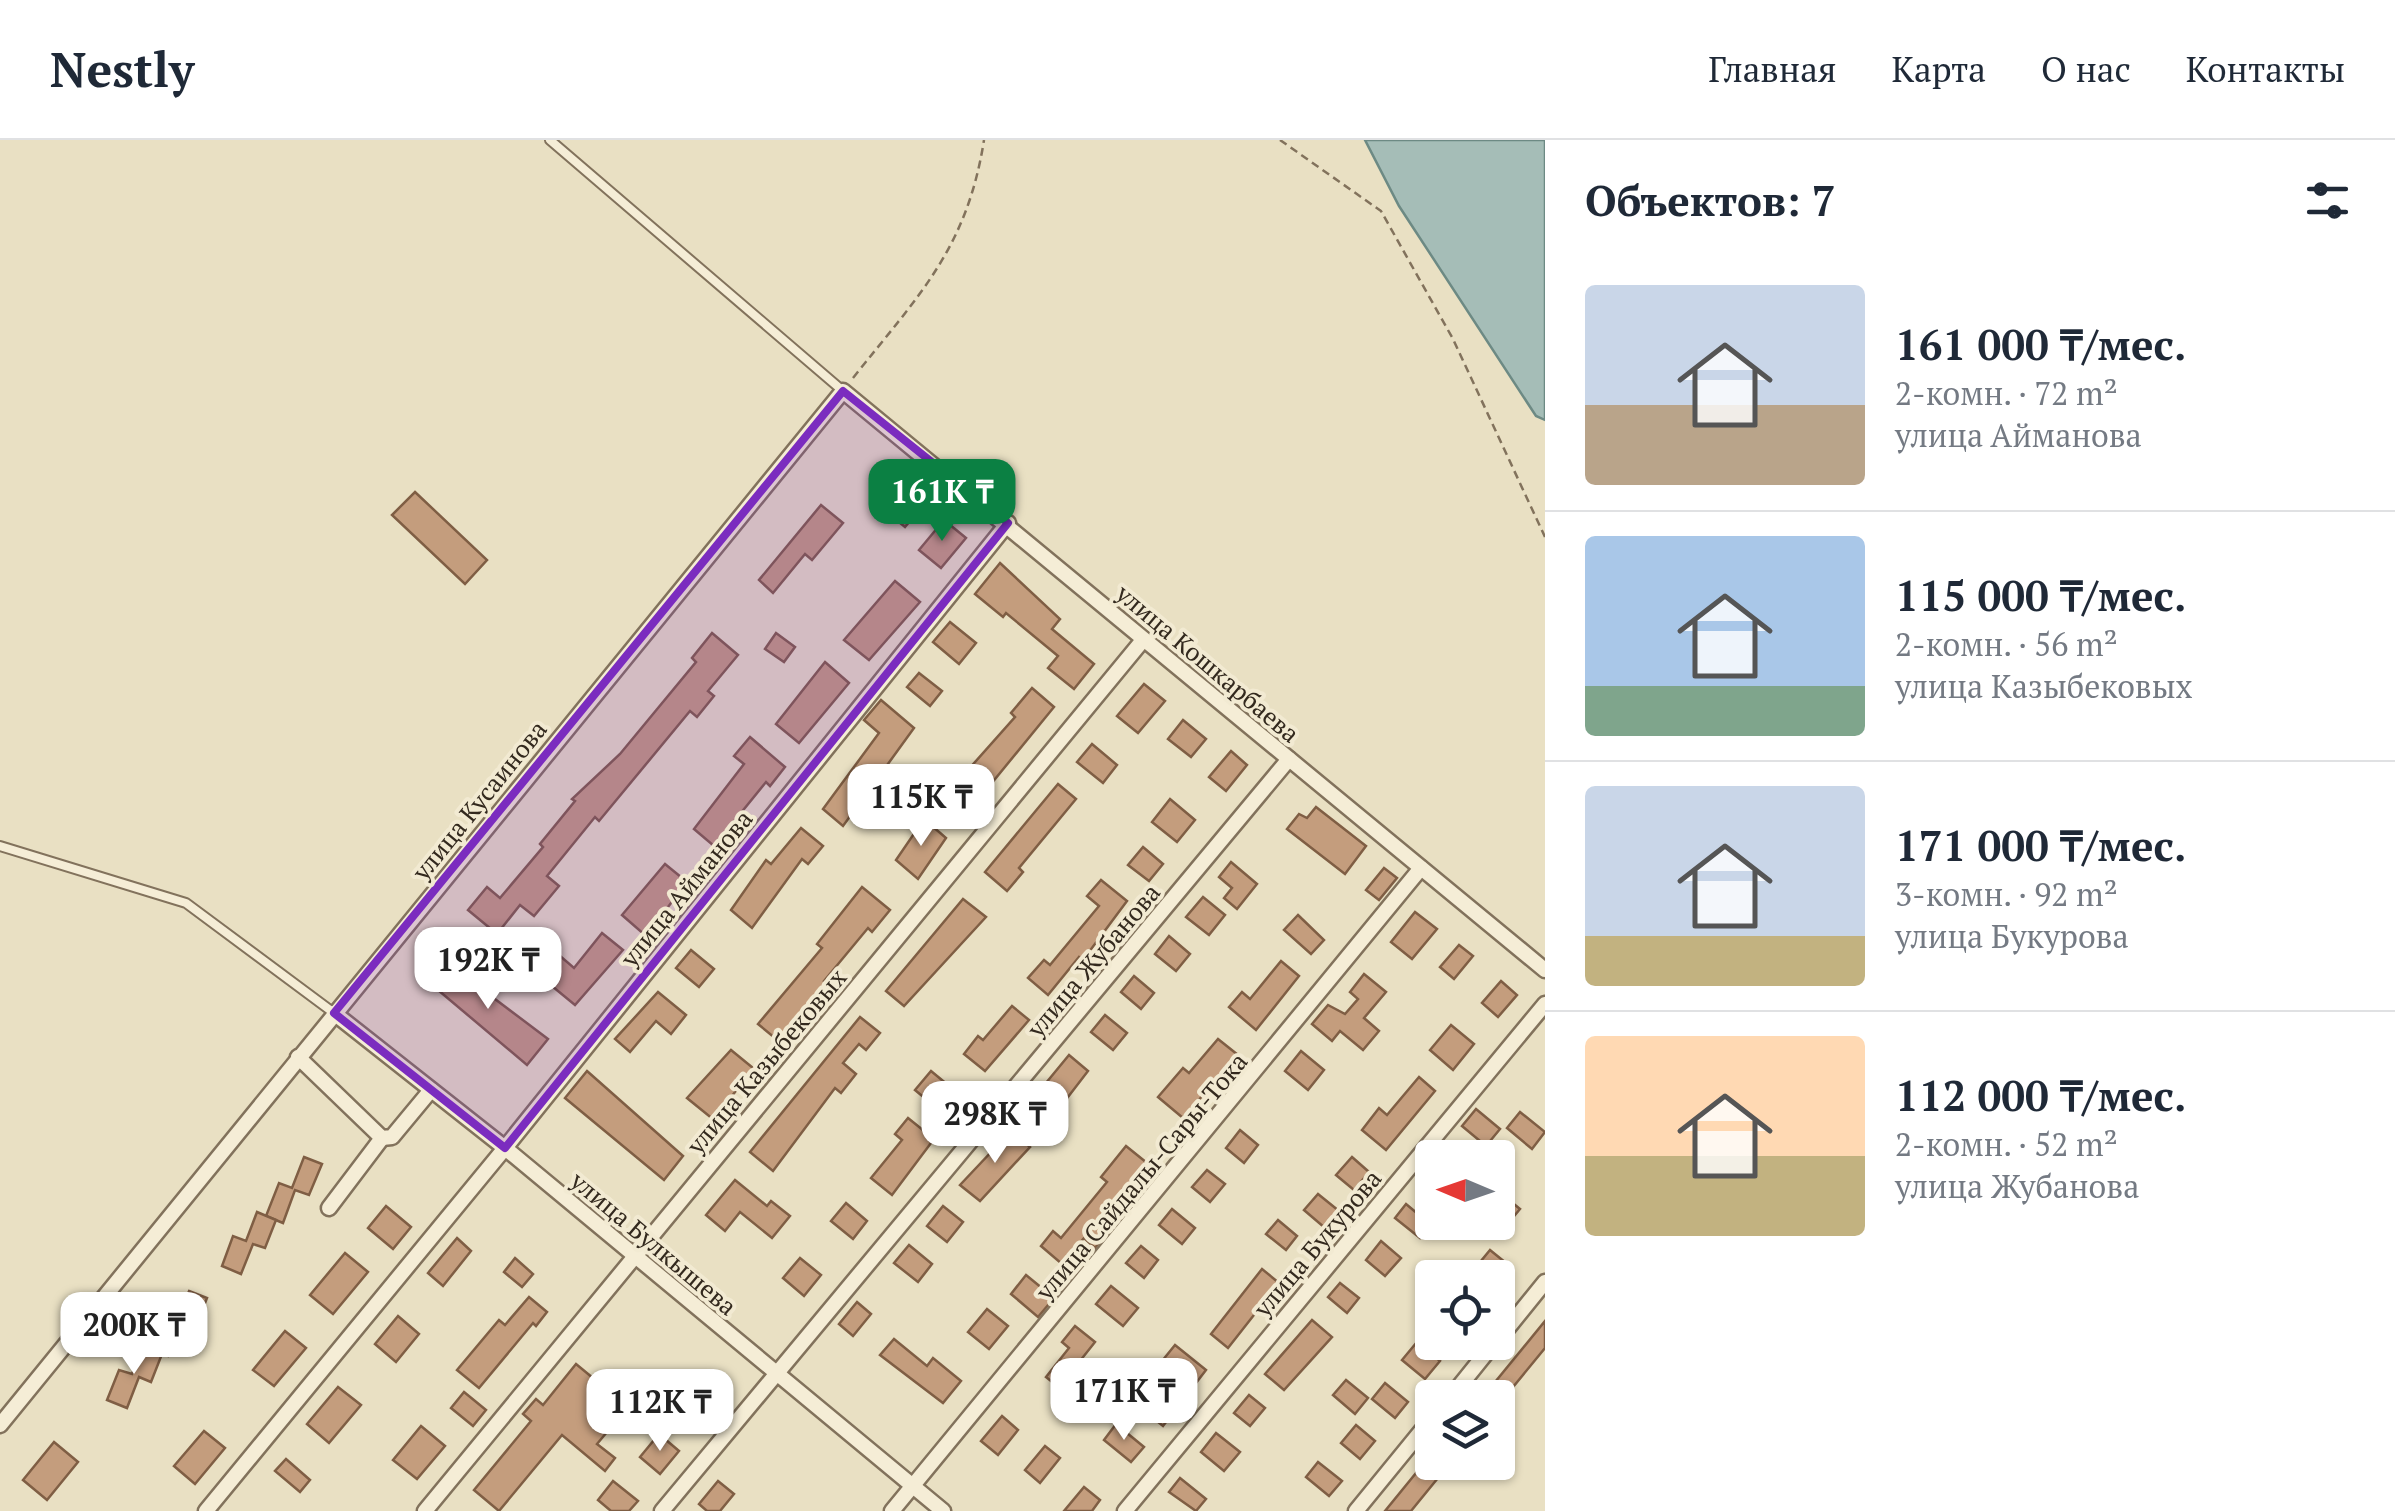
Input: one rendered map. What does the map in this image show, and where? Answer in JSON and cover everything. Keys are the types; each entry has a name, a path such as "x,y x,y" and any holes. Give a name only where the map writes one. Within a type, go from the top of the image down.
{"street":[{"name":"улица Кошкарбаева","path":"843,391 1545,970"},
{"name":"улица Кусаинова","path":"0,1425 843,391"},
{"name":"улица Айманова","path":"206,1511 505,1148 1008,524"},
{"name":"улица Казыбековых","path":"426,1511 1143,640"},
{"name":"улица Жубанова","path":"662,1511 1288,759"},
{"name":"улица Сайдалы-Сары-Тока","path":"892,1511 1421,868"},
{"name":"улица Букурова","path":"1124,1511 1545,1004"},
{"name":"улица Булкышева","path":"334,1013 505,1148 943,1511"},
{"path":"298,1057 382,1138"},
{"path":"329,1208 382,1138 392,1137 431,1090"},
{"path":"1515,1318 1545,1282"},
{"path":"1465,1380 1481,1360"},
{"path":"1356,1511 1415,1439"}],"lane":[{"path":"550,140 843,391"},
{"path":"0,846 186,903 334,1013"}],"path":[{"path":"843,391 950,252 979,174 984,140"},
{"path":"1280,140 1380,211 1453,339 1545,536"}],"highlighted area":[{"path":"843,391 1008,523 505,1148 334,1013"}],"water":[{"path":"1365,140 1545,140 1545,420 1536,416 1399,206"}],"building":[{"path":"897,482 924,504 905,527 878,505"},
{"path":"415,492 487,560 465,584 392,515"},
{"path":"821,505 843,523 812,560 805,554 773,593 759,580"},
{"path":"944,520 966,538 941,568 919,550"},
{"path":"1000,563 1060,619 1052,629 1094,664 1074,689 1048,668 1058,656 1006,613 1003,617 975,594"},
{"path":"895,581 920,602 869,660 844,640"},
{"path":"950,622 976,643 959,664 933,642"},
{"path":"712,633 738,655 708,691 714,696 697,717 690,711 599,821 595,817 547,876 559,886 534,916 520,905 497,934 468,910 487,887 500,898 543,847 540,844 575,801 572,799 620,754 696,662 692,658"},
{"path":"776,633 795,647 784,662 765,649"},
{"path":"825,662 849,683 799,743 776,724"},
{"path":"919,673 942,691 930,706 907,687"},
{"path":"1144,684 1165,701 1138,733 1117,716"},
{"path":"1032,688 1054,707 973,806 952,788 1015,717 1011,713"},
{"path":"881,700 914,728 843,826 823,809 879,733 864,720"},
{"path":"1183,720 1206,739 1191,757 1168,739"},
{"path":"750,737 785,767 770,786 766,782 714,846 694,829 744,764 734,756"},
{"path":"1092,744 1117,765 1103,783 1077,762"},
{"path":"1231,751 1247,765 1226,791 1209,777"},
{"path":"1058,784 1076,799 1019,868 1023,872 1007,891 985,872"},
{"path":"1170,799 1195,820 1177,842 1152,822"},
{"path":"1316,807 1366,846 1345,874 1287,829 1299,814 1307,818"},
{"path":"924,819 946,838 918,879 896,860"},
{"path":"801,828 823,846 808,864 802,859 752,928 731,910 766,860 771,864"},
{"path":"1143,847 1163,864 1149,881 1128,865"},
{"path":"1231,862 1257,884 1237,909 1224,898 1232,888 1219,877"},
{"path":"665,864 687,882 646,936 622,915"},
{"path":"1384,868 1397,878 1379,900 1366,890"},
{"path":"1101,880 1127,901 1083,960 1079,957 1048,995 1028,978 1044,960 1050,965 1099,906 1087,896"},
{"path":"862,887 890,910 872,932 868,928 824,981 830,986 781,1043 758,1024 822,948 817,944"},
{"path":"1203,897 1225,915 1209,935 1186,917"},
{"path":"963,899 986,917 904,1006 886,991"},
{"path":"1415,912 1437,929 1412,959 1391,942"},
{"path":"1298,915 1324,940 1311,954 1284,930"},
{"path":"602,933 623,950 575,1005 541,977 559,955 574,968"},
{"path":"1169,936 1190,954 1176,971 1155,954"},
{"path":"1459,945 1473,956 1454,979 1440,967"},
{"path":"691,950 714,969 699,987 676,968"},
{"path":"442,959 548,1039 527,1065 425,979"},
{"path":"1281,961 1299,976 1256,1030 1229,1007 1242,992 1250,999"},
{"path":"1364,974 1386,992 1364,1018 1379,1031 1363,1050 1340,1031 1332,1041 1312,1024 1328,1005 1345,1014 1358,999 1350,992"},
{"path":"1134,976 1154,993 1141,1009 1121,992"},
{"path":"1501,981 1517,995 1498,1017 1482,1003"},
{"path":"658,992 686,1015 671,1034 656,1021 630,1052 615,1039"},
{"path":"1012,1006 1029,1020 985,1071 964,1054 978,1036 983,1040"},
{"path":"1105,1015 1127,1033 1113,1050 1091,1032"},
{"path":"860,1017 880,1033 866,1050 859,1044 843,1063 856,1074 841,1093 835,1088 773,1171 750,1152"},
{"path":"1451,1025 1474,1044 1453,1070 1430,1050"},
{"path":"1218,1039 1238,1055 1183,1118 1158,1097 1183,1068 1189,1073"},
{"path":"731,1050 753,1068 714,1120 687,1098"},
{"path":"1301,1051 1324,1070 1308,1090 1285,1071"},
{"path":"1069,1055 1088,1071 1048,1123 1027,1106"},
{"path":"587,1071 683,1156 664,1180 565,1098"},
{"path":"931,1071 966,1100 950,1119 915,1090"},
{"path":"1419,1077 1435,1091 1386,1150 1362,1130 1379,1108 1387,1115"},
{"path":"1476,1109 1500,1129 1491,1140 1479,1140 1462,1126"},
{"path":"1520,1112 1545,1132 1532,1149 1507,1128"},
{"path":"908,1118 934,1139 892,1195 871,1178 902,1140 895,1134"},
{"path":"1240,1130 1258,1145 1244,1163 1226,1148"},
{"path":"1011,1131 1030,1147 980,1201 960,1185"},
{"path":"1126,1146 1147,1163 1106,1212 1117,1221 1095,1248 1084,1238 1062,1264 1041,1246 1053,1231 1061,1238 1107,1182 1101,1177"},
{"path":"304,1157 322,1164 309,1195 295,1190 283,1223 266,1216 279,1183 292,1188"},
{"path":"1352,1157 1369,1172 1354,1190 1336,1175"},
{"path":"1207,1170 1225,1184 1210,1202 1192,1187"},
{"path":"735,1180 767,1206 771,1201 790,1216 772,1238 740,1212 725,1231 706,1215"},
{"path":"1318,1194 1339,1211 1325,1228 1304,1210"},
{"path":"846,1203 867,1221 853,1239 831,1221"},
{"path":"1406,1204 1415,1212 1415,1234 1395,1218"},
{"path":"386,1206 411,1227 393,1249 368,1228"},
{"path":"943,1206 963,1222 947,1242 927,1226"},
{"path":"1172,1209 1195,1228 1182,1244 1159,1225"},
{"path":"257,1212 276,1220 265,1248 253,1244 241,1274 222,1266 233,1236 246,1241"},
{"path":"1278,1220 1297,1236 1286,1250 1266,1234"},
{"path":"457,1238 471,1251 443,1286 428,1273"},
{"path":"1381,1241 1401,1258 1385,1276 1366,1260"},
{"path":"909,1245 932,1264 918,1282 894,1263"},
{"path":"1141,1246 1158,1260 1144,1278 1126,1263"},
{"path":"1490,1250 1502,1260 1482,1260"},
{"path":"345,1253 368,1272 333,1314 310,1295"},
{"path":"515,1258 533,1274 522,1287 504,1272"},
{"path":"800,1258 821,1275 804,1296 783,1278"},
{"path":"1262,1269 1279,1283 1228,1348 1211,1334"},
{"path":"1026,1275 1054,1298 1038,1317 1011,1294"},
{"path":"1340,1283 1359,1298 1347,1313 1328,1297"},
{"path":"1111,1286 1138,1308 1123,1326 1096,1304"},
{"path":"189,1291 207,1298 195,1329 181,1324 168,1356 152,1350 165,1317 177,1322"},
{"path":"529,1297 547,1312 536,1326 533,1323 479,1388 457,1370 499,1320 505,1325"},
{"path":"857,1302 871,1314 853,1336 839,1324"},
{"path":"987,1309 1008,1326 989,1349 968,1332"},
{"path":"398,1316 419,1334 396,1362 375,1344"},
{"path":"1312,1320 1332,1337 1284,1390 1265,1374"},
{"path":"1545,1321 1545,1348 1515,1385 1515,1380 1497,1380"},
{"path":"1075,1326 1095,1342 1072,1371 1079,1377 1066,1393 1046,1377 1069,1348 1062,1342"},
{"path":"285,1331 306,1348 274,1386 253,1370"},
{"path":"894,1339 927,1366 933,1358 961,1381 943,1403 880,1355"},
{"path":"1415,1344 1415,1360 1440,1361 1425,1379 1402,1360"},
{"path":"1175,1345 1206,1370 1163,1426 1136,1404 1168,1366 1162,1361"},
{"path":"143,1346 162,1354 151,1382 139,1377 127,1408 107,1400 119,1370 132,1374"},
{"path":"576,1364 628,1407 597,1444 615,1458 605,1471 562,1435 499,1511 474,1490 531,1421 523,1414 536,1399 543,1405"},
{"path":"1346,1380 1368,1398 1355,1414 1333,1395"},
{"path":"1385,1383 1408,1402 1395,1418 1372,1399"},
{"path":"338,1387 361,1405 329,1443 307,1424"},
{"path":"464,1392 486,1410 473,1426 451,1408"},
{"path":"1249,1395 1265,1408 1250,1426 1234,1413"},
{"path":"1002,1416 1018,1430 998,1455 981,1441"},
{"path":"1116,1424 1144,1447 1131,1462 1104,1440"},
{"path":"1356,1425 1375,1441 1360,1459 1341,1443"},
{"path":"421,1426 445,1446 417,1479 393,1460"},
{"path":"204,1431 225,1448 195,1484 174,1466"},
{"path":"1216,1433 1240,1452 1224,1471 1201,1452"},
{"path":"659,1434 679,1451 660,1474 640,1457"},
{"path":"54,1442 78,1462 47,1500 23,1480"},
{"path":"1045,1446 1060,1458 1040,1483 1025,1470"},
{"path":"286,1459 310,1480 300,1492 275,1471"},
{"path":"1318,1462 1342,1481 1329,1496 1306,1477"},
{"path":"1415,1474 1415,1480 1436,1480 1411,1511 1385,1511"},
{"path":"1180,1478 1206,1499 1196,1511 1169,1492"},
{"path":"613,1481 638,1501 629,1511 611,1511 598,1500"},
{"path":"718,1481 734,1494 720,1511 707,1511 699,1504"},
{"path":"1084,1487 1100,1500 1092,1511 1064,1511"}]}
